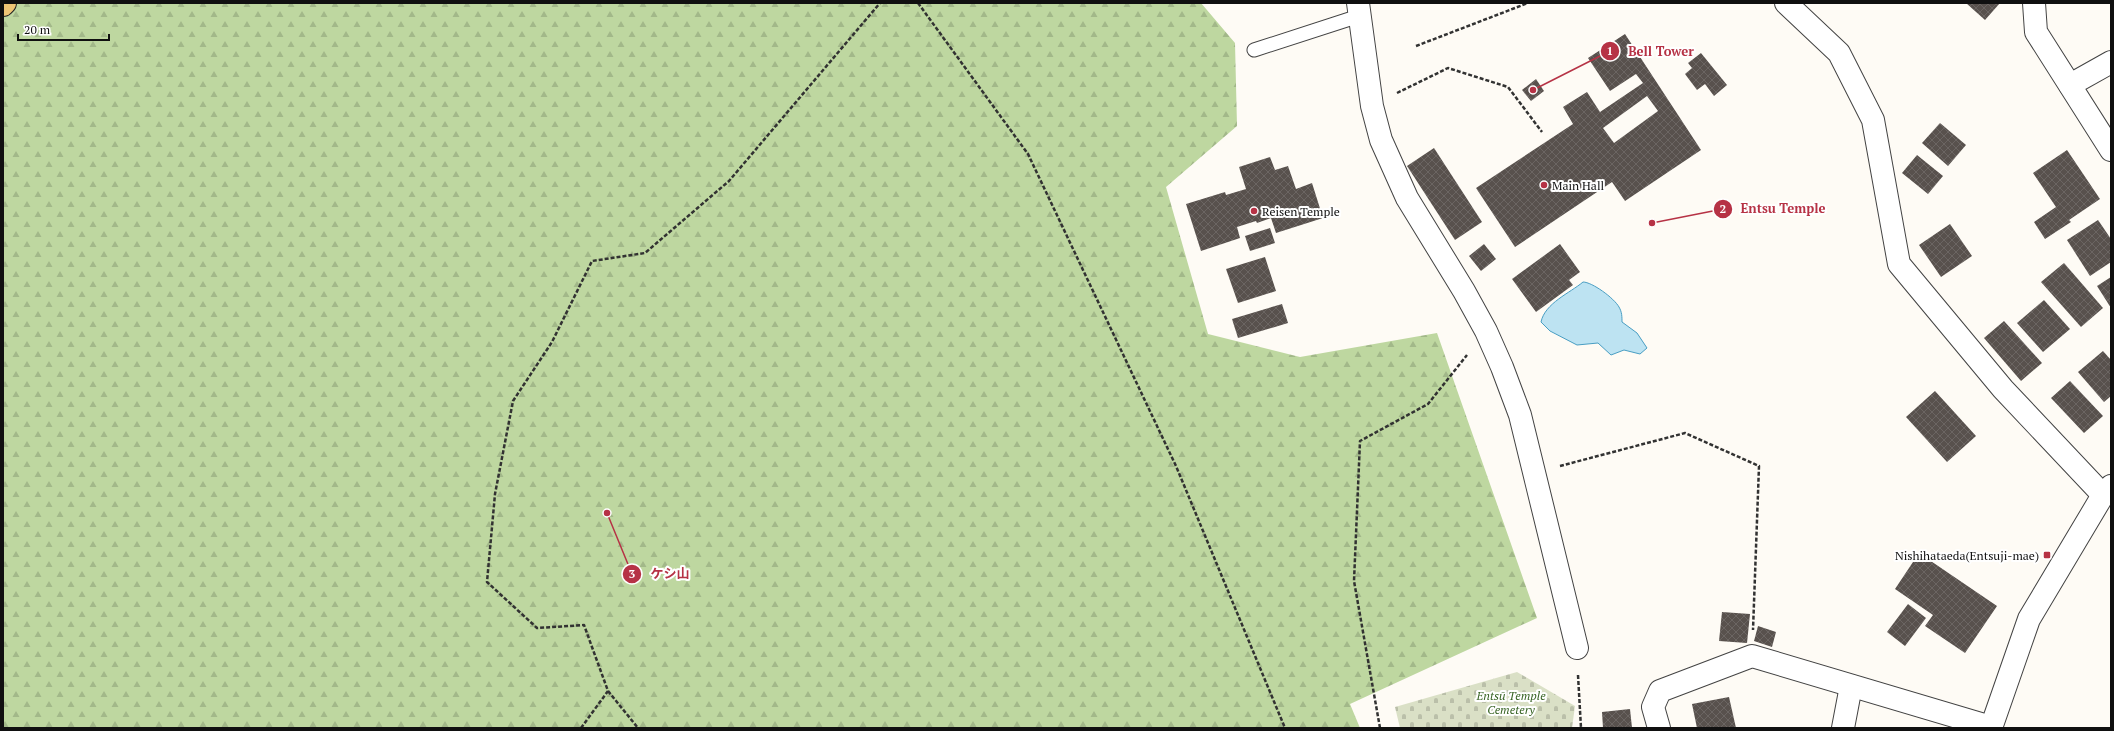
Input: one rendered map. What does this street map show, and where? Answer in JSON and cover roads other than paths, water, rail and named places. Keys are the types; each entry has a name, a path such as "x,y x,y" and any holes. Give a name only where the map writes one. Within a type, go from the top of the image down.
{"street":[{"path":"1659,728 1653,707 1660,691 1752,656 1991,728 2029,619 2107,490 2003,389 1899,264 1873,120 1839,52 1786,3"},
{"path":"2034,3 2036,32 2111,150"},
{"path":"1358,10 1372,106 1381,140 1407,198 1464,291 1486,331 1502,367 1520,415 1577,648"},
{"path":"2070,85 2111,62"},
{"path":"1843,728 1851,686"}],"lane":[{"path":"1254,50 1358,10"}],"water":[{"path":"1583,282 1592,285 1613,299 1622,314 1622,322 1637,333 1647,348 1640,354 1624,350 1611,355 1598,343 1577,345 1550,331 1541,322 1547,309"}],"place":[{"name":"Bell Tower","path":"1533,90"},
{"name":"Main Hall","path":"1544,185"},
{"name":"Reisen Temple","path":"1254,211"},
{"name":"Entsu Temple","path":"1652,223"},
{"name":"ケシ山","path":"607,513"},
{"name":"Nishihataeda(Entsuji-mae)","path":"2047,555"}],"park label":[{"name":"Entsū Temple Cemetery","path":"1511,702"}]}
